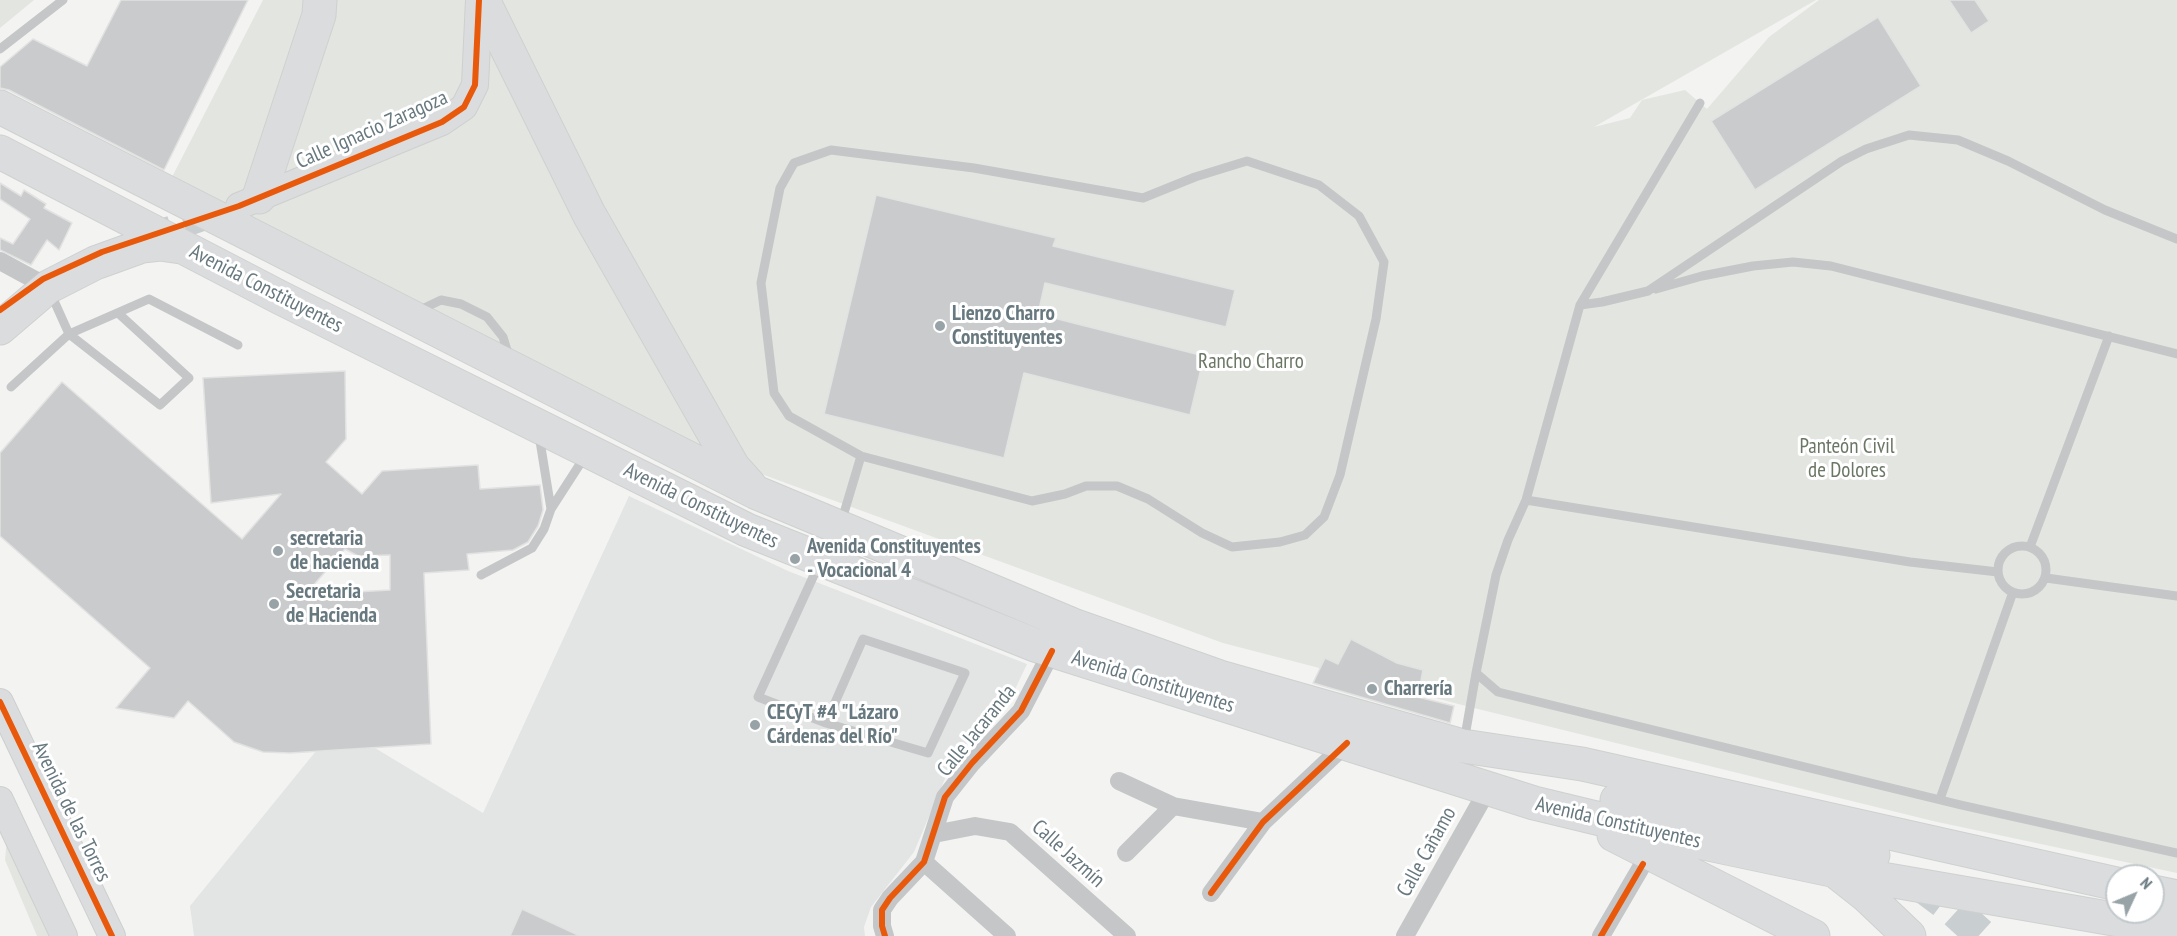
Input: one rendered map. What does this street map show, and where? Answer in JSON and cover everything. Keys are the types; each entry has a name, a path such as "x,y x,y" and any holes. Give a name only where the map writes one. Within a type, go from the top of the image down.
{"highway":[{"path":"249,201 319,15 320,0"},
{"path":"481,0 590,214 734,467 755,492"},
{"name":"Avenida Constituyentes","path":"0,106 755,492 1073,625 1220,677 1463,746 1582,764 2105,881"},
{"name":"Avenida Constituyentes","path":"0,152 185,248 747,530 1008,635 1534,803 1675,837 1836,871 2161,931"},
{"path":"2,324 48,287 95,263 142,246 160,244 185,248"},
{"path":"1307,702 1353,723 1462,761 1565,789 1847,846 1873,855"},
{"path":"1534,803 1621,838 1813,936"},
{"path":"1836,871 1868,896 1909,936"}],"street":[{"name":"Calle Ignacio Zaragoza","path":"249,201 442,122 464,107 475,85 481,0"},
{"path":"0,261 48,287"},
{"name":"Calle Jacaranda","path":"884,931 882,910 890,897 924,862 945,798 972,763 1021,711 1053,651"},
{"name":"Avenida de las Torres","path":"0,702 112,936"},
{"path":"1211,893 1263,822 1347,743"},
{"path":"1119,781 1173,806 1263,822"},
{"name":"Calle Cañamo","path":"1406,936 1488,789"},
{"path":"0,800 64,936"},
{"path":"1126,853 1173,806"},
{"name":"Calle Jazmín","path":"934,834 975,826 1010,832 1127,936"},
{"path":"1621,838 1643,864 1777,936"},
{"path":"924,862 1007,936"},
{"path":"1601,936 1643,864"}],"lane":[{"path":"0,49 63,0"},
{"path":"1463,746 1496,575 1508,540 1526,500 1580,305 1700,103"},
{"path":"1648,291 1842,161 1874,146 1909,135 1958,140 2008,161 2105,210 2177,239"},
{"path":"831,150 974,168 1143,198 1195,177 1247,161 1319,185 1359,216 1384,262 1376,319 1340,476 1324,518 1305,535 1280,542 1232,547 1202,533 1148,498 1117,486 1086,486 1065,494 1032,501 861,456 789,416 774,393 760,283 780,188 794,163 831,150"},
{"path":"1580,305 1602,302 1702,276 1753,266 1793,262 1831,266 2177,354"},
{"path":"48,287 69,334 160,405 189,378 118,313"},
{"path":"11,387 69,334 150,299 238,345"},
{"path":"2030,547 2109,336"},
{"path":"537,426 551,509"},
{"path":"481,574 532,548 551,509 580,464 592,453"},
{"path":"840,528 861,456"},
{"path":"1526,500 1910,562 1998,572"},
{"path":"2020,546 2030,547 2044,559 2047,568 2046,578 2034,592 2025,595 2013,592 2001,581 1998,572 1999,563 2004,554 2020,546"},
{"path":"820,560 758,698 826,723 928,753 965,673 863,639 826,723"},
{"path":"2046,578 2177,596"},
{"path":"1940,799 2013,592"},
{"path":"1476,673 1498,692 1940,799 2177,853"}],"shaded area":[{"name":"CECyT #4 \"Lázaro Cárdenas del Río\"","path":"629,496 788,571 1027,664 1009,702 955,755 914,852 871,907 864,927 865,936 194,936 190,906 316,751 375,748 483,813"}],"green space":[{"path":"0,0 34,0 0,28"},
{"path":"263,0 1816,0 1594,127 1630,118 1642,100 1685,90 1707,109 1769,37 1819,0 2177,0 2177,873 2165,870 2165,864 2135,864 1933,821 1470,707 1223,643 745,468 171,179"},
{"path":"7,840 56,936 37,936 5,860"}],"building":[{"path":"121,0 248,0 164,170 9,90 0,88 0,67 33,39 87,66"},
{"path":"1949,0 1975,0 1989,21 1971,33"},
{"path":"1878,17 1921,86 1755,190 1711,121"},
{"path":"0,183 21,196 24,190 46,204 44,208 72,223 59,250 47,240 31,265 0,250 0,238 13,244 30,219 0,199"},
{"name":"Lienzo Charro Constituyentes","path":"876,195 1056,238 1053,246 1235,290 1226,327 1045,283 1038,314 1204,356 1190,415 1024,373 1004,458 824,414"},
{"path":"345,371 346,439 326,462 362,494 382,471 478,465 480,489 540,485 543,510 538,526 528,542 513,550 467,554 469,570 424,573 431,744 290,753 263,752 234,742 188,701 174,718 116,708 150,668 0,536 0,453 62,382 242,539 281,494 211,503 203,378","holes":["345,549 358,556 390,555 390,590 305,595"]},
{"name":"Charrería","path":"1351,639 1397,663 1423,670 1418,697 1454,706 1450,723 1313,683 1325,658 1338,664"},
{"path":"522,909 580,936 510,936"}],"tunnel":[{"path":"147,237 223,211"},
{"path":"1917,882 1950,907 1982,936"}],"cycle path":[{"path":"0,310 43,279 102,252 239,206 442,122 464,107 475,85 479,0"},
{"path":"885,936 882,926 882,910 890,898 924,862 945,797 972,763 1021,711 1052,651"},
{"path":"0,702 112,936"},
{"path":"1211,893 1263,822 1347,743"},
{"path":"1601,936 1643,864"}],"place":[{"name":"Lienzo Charro Constituyentes","path":"940,326"},
{"name":"secretaria de hacienda","path":"278,551"},
{"name":"Avenida Constituyentes - Vocacional 4","path":"795,559"},
{"name":"Secretaria de Hacienda","path":"274,604"},
{"name":"Charrería","path":"1372,689"},
{"name":"CECyT #4 \"Lázaro Cárdenas del Río\"","path":"755,725"}],"park label":[{"name":"Rancho Charro","path":"1251,362"},
{"name":"Panteón Civil de Dolores","path":"1847,459"}]}
